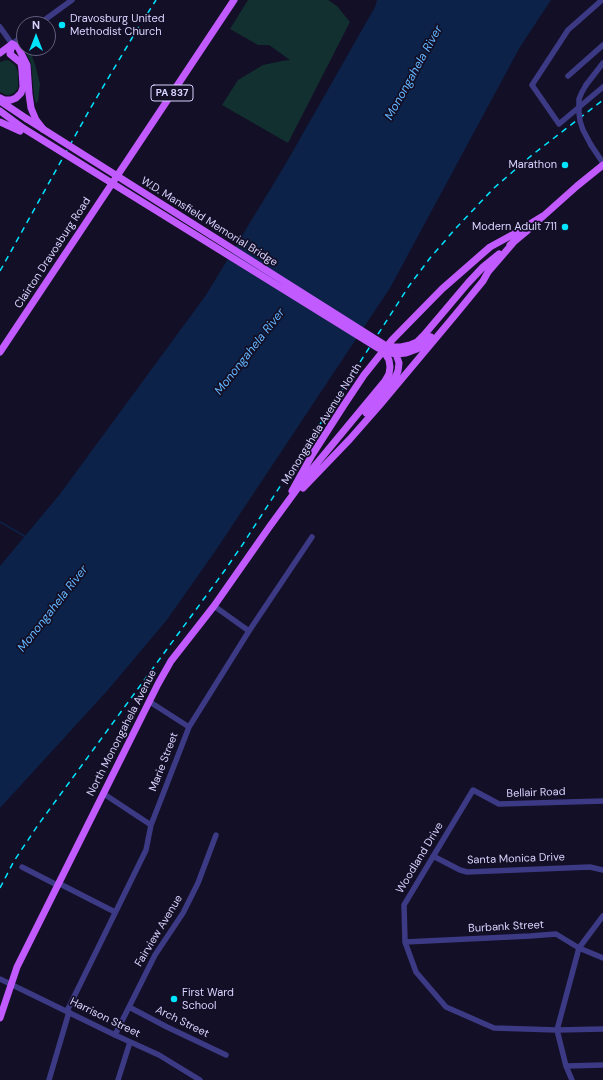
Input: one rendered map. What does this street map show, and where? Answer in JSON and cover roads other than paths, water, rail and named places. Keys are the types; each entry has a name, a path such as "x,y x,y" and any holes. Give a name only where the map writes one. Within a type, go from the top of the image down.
{"main road":[{"name":"PA 837","path":"113,185 234,0"},
{"path":"0,53 12,44"},
{"path":"0,100 11,100 16,98 21,93 23,87 22,70 20,64 16,58 10,54 12,44"},
{"path":"12,44 18,47 27,65 31,108 36,120 44,131"},
{"name":"W.D. Mansfield Memorial Bridge","path":"0,100 44,131 379,345"},
{"path":"0,111 21,129"},
{"path":"0,122 21,129"},
{"name":"W.D. Mansfield Memorial Bridge","path":"21,129 75,165 113,185 379,345"},
{"path":"282,510 308,474 385,381 389,374 389,360 391,352 400,347 417,342 483,267 513,243 603,164"},
{"name":"Clairton Dravosburg Road","path":"0,352 113,185"},
{"name":"Monongahela Avenue North","path":"282,510 312,455 364,375 392,340 442,289 490,247 543,216"},
{"name":"Monongahela Avenue North","path":"282,510 350,439 474,292 488,272 513,243"},
{"path":"391,352 406,353 425,344 488,272"},
{"path":"320,470 330,455 395,378 399,363 391,352 379,345"},
{"name":"North Monongahela Avenue","path":"0,1018 10,984 17,967 172,661 214,606 282,510"}],"street":[{"path":"50,16 72,0"},
{"path":"602,0 568,30 532,85 559,124 603,87"},
{"path":"0,27 12,44 16,41"},
{"path":"568,76 603,45"},
{"path":"603,63 582,92 578,112 583,130 603,164"},
{"name":"Marie Street","path":"49,1080 68,1011 146,850 151,825 189,727 248,631 312,537"},
{"path":"214,606 248,631"},
{"path":"150,702 189,727"},
{"name":"Bellair Road","path":"473,790 499,804 603,801"},
{"name":"Woodland Drive","path":"473,790 404,905 405,942 416,972 446,1007 494,1028 557,1030 603,1028"},
{"path":"104,794 151,825"},
{"name":"Fairview Avenue","path":"115,1035 155,955 183,913 198,883 216,836"},
{"name":"Santa Monica Drive","path":"433,856 467,872 590,867 603,870"},
{"path":"22,867 115,912"},
{"path":"572,1080 566,1066 557,1030 580,948 603,916"},
{"name":"Burbank Street","path":"405,942 556,934 580,948 603,958"},
{"name":"Harrison Street","path":"0,979 159,1055 200,1080"},
{"name":"Arch Street","path":"129,1007 226,1055"},
{"path":"118,1080 130,1042"},
{"path":"566,1066 603,1065"}],"water":[{"name":"Monongahela River","path":"377,0 551,0 520,47 390,288 214,553 166,621 107,691 0,808 0,566 60,494 206,295 285,165 375,7"}],"waterway":[{"path":"0,522 26,537"}],"railway":[{"path":"0,271 90,109 156,0"},
{"path":"0,888 14,861 38,825 243,544 409,286 430,258 494,188 532,155 603,100"}],"place":[{"name":"Dravosburg United Methodist Church","path":"62,25"},
{"name":"Marathon","path":"565,165"},
{"name":"Modern Adult 711","path":"565,227"},
{"name":"First Ward School","path":"174,999"}]}
